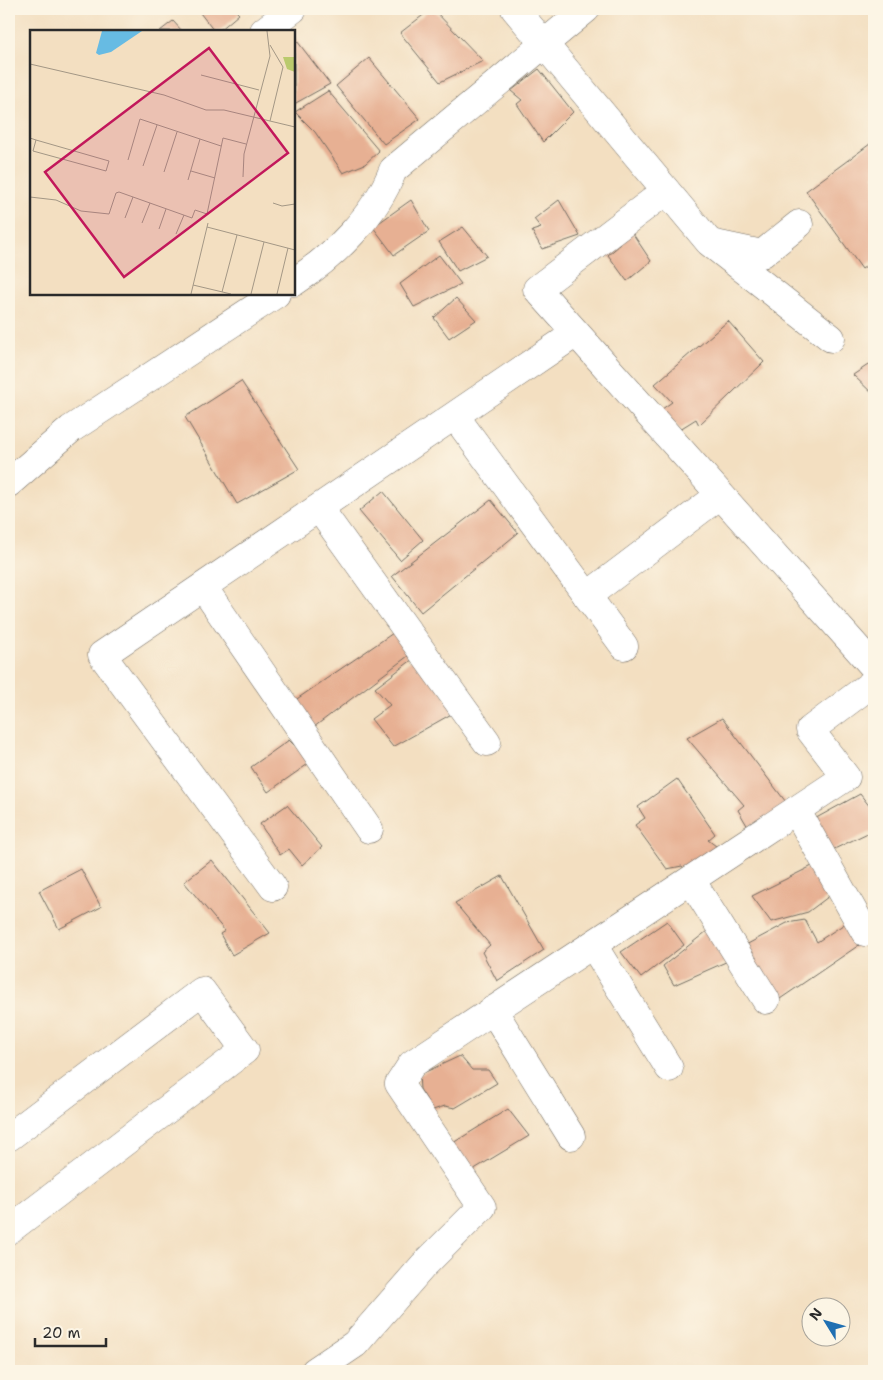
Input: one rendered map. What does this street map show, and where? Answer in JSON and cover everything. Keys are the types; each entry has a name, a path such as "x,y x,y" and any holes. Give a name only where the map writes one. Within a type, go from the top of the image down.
{"street":[{"path":"265,30 293,9"},
{"path":"515,9 709,242 831,338"},
{"path":"295,281 320,265 358,225 386,190 393,170 586,9"},
{"path":"666,191 537,288 874,667"},
{"path":"709,242 762,254 799,224"},
{"path":"9,483 71,429 274,295"},
{"path":"273,887 102,655 576,333"},
{"path":"454,416 624,646"},
{"path":"587,596 720,495"},
{"path":"319,508 487,742"},
{"path":"203,587 369,829"},
{"path":"315,1371 355,1344 424,1266 482,1207 399,1084 412,1064 846,777 810,730 874,682"},
{"path":"796,810 865,932"},
{"path":"691,880 766,1000"},
{"path":"593,945 668,1068"},
{"path":"9,1136 202,992 245,1050 9,1230"},
{"path":"493,1010 571,1136"}],"building":[{"path":"197,9 234,9 239,14 220,30 213,30"},
{"path":"431,9 483,61 440,82 400,33"},
{"path":"173,21 181,30 161,30"},
{"path":"295,38 330,84 295,103"},
{"path":"369,58 420,119 384,144 336,86"},
{"path":"539,69 573,112 543,142 517,104 522,100 511,91"},
{"path":"328,91 379,151 365,164 343,173 315,132 295,112"},
{"path":"874,141 874,260 862,269 806,191"},
{"path":"411,200 429,231 394,255 373,227"},
{"path":"559,200 580,236 542,249 532,231 541,228 534,219"},
{"path":"627,225 651,261 627,281 608,255 620,245 612,239"},
{"path":"463,227 487,256 458,271 439,242"},
{"path":"439,255 461,284 414,307 400,284"},
{"path":"456,298 476,320 449,338 434,318"},
{"path":"728,321 764,362 699,425 696,419 680,429 662,409 672,402 655,384"},
{"path":"874,361 874,395 853,375"},
{"path":"241,381 299,469 237,504 185,417"},
{"path":"383,491 423,540 400,560 359,511"},
{"path":"491,500 518,533 421,612 392,576"},
{"path":"396,631 412,653 310,730 291,703"},
{"path":"417,656 455,712 393,747 371,719 390,705 375,688"},
{"path":"722,718 789,806 748,827 738,810 744,805 687,738"},
{"path":"289,740 311,762 268,792 251,767"},
{"path":"677,779 715,834 708,840 720,849 688,874 682,866 667,869 635,825 645,818 638,807"},
{"path":"860,794 874,812 874,830 828,852 809,822"},
{"path":"287,805 322,847 302,865 289,849 280,855 260,824"},
{"path":"212,860 270,933 232,955 220,934 225,931 184,882"},
{"path":"816,864 836,891 808,912 771,922 752,896"},
{"path":"81,869 101,907 59,929 39,891"},
{"path":"502,876 544,950 497,981 482,952 490,945 455,903"},
{"path":"805,920 817,942 846,923 865,941 777,1001 742,947 787,923"},
{"path":"667,921 684,945 641,978 621,952"},
{"path":"707,931 728,961 674,985 663,966"},
{"path":"460,1056 472,1070 488,1070 497,1083 455,1108 445,1106 433,1110 420,1089 419,1075"},
{"path":"508,1109 529,1136 466,1174 448,1146"}]}
